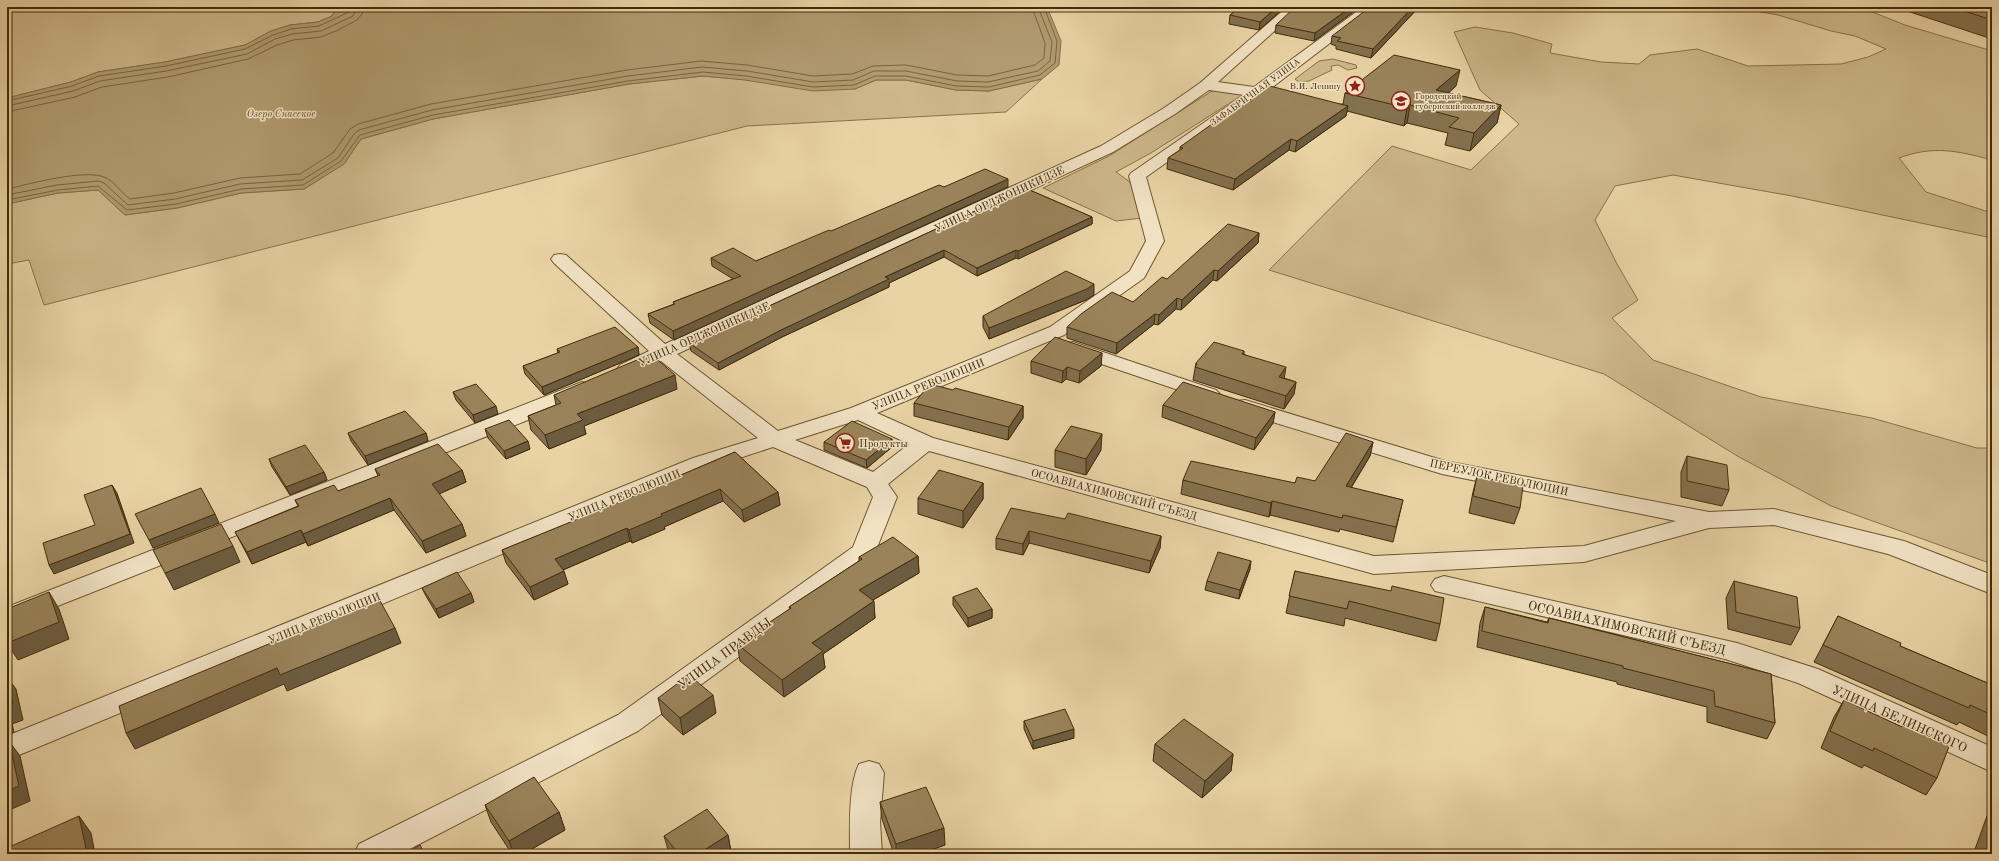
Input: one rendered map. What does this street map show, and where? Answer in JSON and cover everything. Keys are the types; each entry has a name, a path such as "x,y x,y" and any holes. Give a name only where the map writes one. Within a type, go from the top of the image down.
{"street":[{"name":"УЛИЦА ОРДЖОНИКИДЗЕ","path":"7,617 520,415 664,354 1107,149 1171,111 1206,85 1273,22 1295,7"},
{"name":"ЗАФАБРИЧНАЯ УЛИЦА","path":"1137,176 1257,92 1364,8"},
{"path":"1206,85 1257,92"},
{"name":"УЛИЦА РЕВОЛЮЦИИ","path":"7,748 701,463 859,413 1057,331 1137,274 1155,241 1137,176"},
{"path":"560,259 664,354 774,440 875,482 925,443"},
{"name":"ПЕРЕУЛОК РЕВОЛЮЦИИ","path":"1041,337 1227,400 1442,467 1709,520"},
{"name":"ОСОАВИАХИМОВСКИЙ СЪЕЗД","path":"859,413 925,443 1374,565 1584,554 1709,520"},
{"name":"УЛИЦА ПРАВДЫ","path":"370,854 628,723 864,552 885,497 875,482"},
{"path":"1709,520 1774,517 1895,547 1992,585"},
{"name":"ОСОАВИАХИМОВСКИЙ СЪЕЗД","path":"1444,585 1727,650 1808,676"},
{"name":"УЛИЦА БЕЛИНСКОГО","path":"1808,676 1992,760"},
{"path":"866,854 865,822 869,773"}],"shaded area":[{"path":"7,7 354,7 334,12 332,16 318,22 290,25 271,31 245,45 165,62 98,72 71,82 7,98"},
{"path":"1734,7 1860,7 1905,25 1992,51 1992,160 1968,154 1946,151 1924,152 1899,158 1926,192 1992,213 1992,238 1792,196 1673,175 1615,186 1595,220 1617,264 1638,300 1612,318 1653,360 1761,397 1872,418 1977,448 1992,448 1992,564 1831,506 1739,457 1604,374 1269,270 1392,146 1471,170 1519,124 1480,90 1454,32 1475,27 1513,33 1552,44 1550,53 1601,62 1639,64 1650,55 1697,49 1748,66 1841,64 1868,57 1886,49 1855,36 1831,31 1778,15"},
{"path":"1333,59 1356,65 1357,68 1348,70 1338,65 1331,66 1332,70 1309,81 1299,82 1295,79 1319,61"},
{"path":"703,76 855,89 876,80 906,80 956,90 989,91 1042,79 1006,112 747,126 44,305 29,260 7,264 7,204 58,193 98,190 125,215 177,208 241,193 304,189 344,164 361,139 433,119 629,84"},
{"path":"1212,91 1244,94 1151,153 1116,172 1130,182 1142,218 1116,221 1043,188 1109,156"}],"water":[{"name":"Озеро Спасское","path":"354,7 1047,7 1061,41 1059,65 1042,79 989,91 956,90 906,80 876,80 855,89 813,91 745,80 703,76 629,84 433,119 361,139 344,164 304,189 241,193 177,208 125,215 98,190 58,193 7,204 7,98 71,82 98,72 165,62 245,45 271,31 290,25 318,22 332,16 334,12"}],"building":[{"path":"1240,7 1277,7 1260,22 1230,15"},
{"path":"1295,7 1351,7 1315,33 1276,25"},
{"path":"1370,7 1413,7 1373,49 1337,41 1341,38 1332,36"},
{"path":"1952,7 1992,7 1992,20"},
{"path":"1394,55 1460,70 1436,90 1501,105 1474,133 1449,127 1459,118 1410,105 1407,108 1345,93"},
{"path":"1270,86 1348,106 1297,141 1291,139 1235,179 1168,158 1183,148 1180,147 1230,111 1233,112"},
{"path":"985,169 1008,179 673,331 648,314 675,304 673,302 741,276 711,258 733,248 756,261 939,185 944,187"},
{"path":"1025,188 1092,217 977,268 944,250 885,277 889,279 781,330 718,363 689,343"},
{"path":"1228,224 1259,233 1218,271 1214,270 1182,300 1177,298 1159,315 1155,314 1117,343 1067,327 1081,314 1112,292 1133,302 1162,277 1167,279"},
{"path":"1066,271 1094,284 1087,289 989,328 983,316"},
{"path":"615,327 638,347 542,387 523,366 560,352 557,349"},
{"path":"1055,337 1102,353 1080,371 1067,367 1063,371 1031,361"},
{"path":"1214,342 1244,351 1242,354 1286,367 1279,377 1296,382 1286,396 1195,367 1197,364 1196,363"},
{"path":"651,354 675,375 577,414 583,420 545,435 528,416 561,403 554,395"},
{"path":"1183,382 1275,412 1256,438 1163,405"},
{"path":"476,384 496,406 473,415 453,392"},
{"path":"930,384 953,390 955,388 1023,406 1009,427 914,403"},
{"path":"405,411 426,433 365,456 348,433"},
{"path":"509,420 528,441 504,451 485,429"},
{"path":"852,421 892,439 866,460 824,442"},
{"path":"1071,426 1102,434 1086,459 1055,450"},
{"path":"1346,433 1373,442 1346,486 1403,500 1396,527 1343,515 1342,518 1272,501 1271,503 1183,480 1191,461 1295,483 1297,477 1315,481"},
{"path":"438,444 462,470 432,484 462,524 422,541 390,498 303,534 301,530 247,552 235,532 299,506 295,500 334,485 338,491 380,475 375,469"},
{"path":"305,445 324,472 286,487 269,459"},
{"path":"735,452 778,492 742,510 720,489 661,514 662,516 629,530 627,528 555,559 564,571 530,587 502,550 654,488 653,487"},
{"path":"1687,456 1727,465 1729,490 1687,481"},
{"path":"939,470 983,483 963,511 918,498"},
{"path":"1477,476 1523,486 1520,508 1473,496"},
{"path":"112,485 130,534 49,565 43,543 95,525 84,495"},
{"path":"201,488 215,514 149,540 135,514"},
{"path":"1011,508 1065,519 1068,513 1161,536 1151,561 1029,531 1023,544 996,538"},
{"path":"221,524 233,546 165,573 153,550"},
{"path":"893,537 918,556 859,590 874,601 812,643 823,651 782,680 737,644 791,608 789,607 862,559 859,557"},
{"path":"1218,552 1251,561 1240,590 1207,581"},
{"path":"1295,571 1391,591 1392,586 1444,598 1440,624 1349,601 1347,609 1289,596"},
{"path":"457,572 471,593 436,609 422,588"},
{"path":"1734,581 1797,597 1800,628 1736,612"},
{"path":"977,588 992,609 968,618 953,597"},
{"path":"49,592 59,622 7,643 7,609"},
{"path":"379,599 395,628 280,675 277,668 126,733 119,706"},
{"path":"1485,607 1548,623 1549,618 1771,674 1775,723 1715,706 1714,691 1623,668 1623,666 1482,631"},
{"path":"1838,616 1901,643 1900,646 1992,685 1992,715 1970,705 1969,708 1823,645"},
{"path":"689,675 713,695 680,718 658,698"},
{"path":"7,681 13,704 7,707"},
{"path":"1844,700 1902,727 1904,723 1950,744 1937,778 1874,748 1873,751 1830,731"},
{"path":"1065,709 1074,729 1033,741 1024,721"},
{"path":"1184,719 1233,754 1205,781 1155,744"},
{"path":"9,741 19,786 7,791 7,742"},
{"path":"534,777 559,812 509,841 485,805"},
{"path":"926,787 944,828 896,844 880,802"},
{"path":"707,809 728,835 698,854 679,854 664,836"},
{"path":"79,816 87,853 7,854 7,848"},
{"path":"1992,821 1992,837 1987,834"},
{"path":"420,845 425,854 405,854"}],"place":[{"name":"В.И. Ленину","path":"1355,86"},
{"name":"Городецкий губернский колледж","path":"1401,101"},
{"name":"Продукты","path":"845,443"}]}
